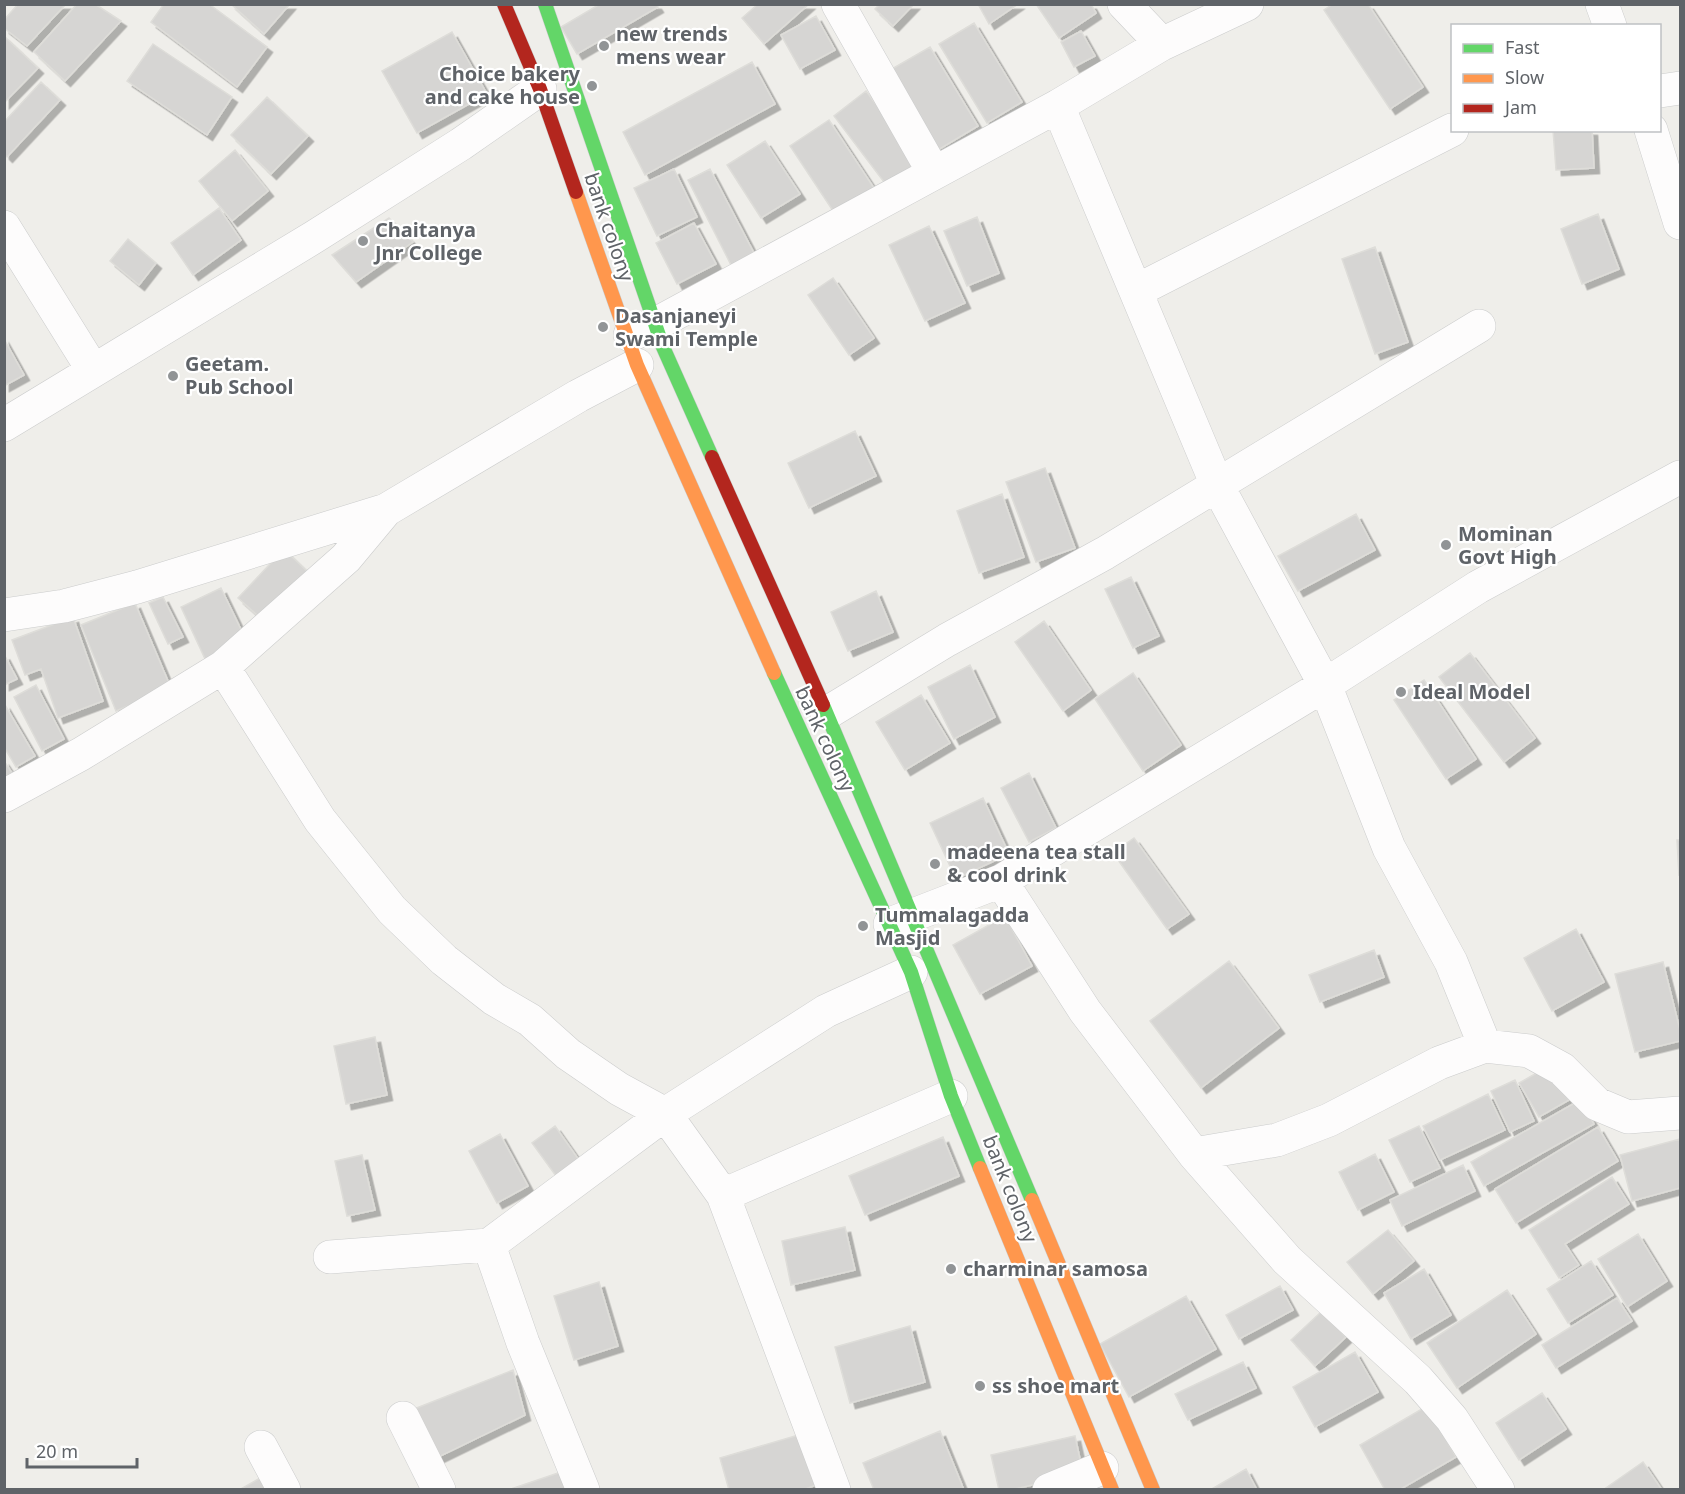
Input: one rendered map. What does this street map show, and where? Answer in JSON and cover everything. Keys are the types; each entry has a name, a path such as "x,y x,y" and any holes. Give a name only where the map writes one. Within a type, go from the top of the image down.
{"main road":[{"name":"bank colony","path":"504,4 798,727 901,920 910,972 951,1096 1107,1479"},
{"path":"545,4 640,342 827,713 901,920 1153,1490"}],"street":[{"path":"838,4 934,173"},
{"path":"1124,4 1162,44"},
{"path":"4,615 64,606 137,587 386,510 578,396 640,342 934,173 1058,106 1162,44 1247,4"},
{"path":"1602,4 1609,24"},
{"path":"1661,91 1680,88"},
{"path":"4,425 93,370 179,321 314,237 461,144 540,89"},
{"path":"1058,106 1217,485 1325,685 1389,848 1451,962 1485,1046"},
{"path":"1136,291 1451,131"},
{"path":"1652,132 1680,223"},
{"path":"4,227 93,370"},
{"path":"827,713 947,640 1105,553 1479,326"},
{"path":"901,920 1001,881 1325,685 1478,587 1680,477"},
{"path":"4,796 81,754 223,668 346,558 386,510"},
{"path":"223,668 320,820 393,910 444,960 495,999 530,1020 568,1054 620,1089 665,1114 723,1195 834,1490"},
{"path":"1001,881 1085,1011 1194,1154 1287,1260 1418,1380 1452,1419 1498,1490"},
{"path":"330,1257 489,1245 665,1114 826,1011 910,972"},
{"path":"1194,1154 1277,1140 1329,1120 1439,1063 1485,1046 1529,1051 1562,1069 1597,1104 1628,1117 1680,1113"},
{"path":"723,1195 951,1096"},
{"path":"489,1245 523,1343 583,1490"},
{"path":"403,1418 439,1490"},
{"path":"261,1447 284,1490"},
{"path":"1049,1490 1107,1479"}],"building":[{"path":"18,4 66,4 27,46 4,28 4,20"},
{"path":"77,4 95,4 121,21 65,81 34,52"},
{"path":"164,4 209,4 267,47 237,87 151,22"},
{"path":"231,4 290,4 264,34"},
{"path":"600,4 656,4 658,7 577,54 561,27"},
{"path":"758,4 809,4 764,44 742,18"},
{"path":"880,4 914,4 893,26 875,9"},
{"path":"978,4 1018,4 989,24"},
{"path":"1036,4 1091,4 1096,13 1059,38"},
{"path":"1333,4 1368,4 1423,87 1390,109 1324,10"},
{"path":"816,16 835,50 800,69 781,35"},
{"path":"974,23 1022,102 987,123 939,44"},
{"path":"1081,31 1095,56 1074,67 1061,42"},
{"path":"452,32 487,94 417,133 382,71"},
{"path":"4,36 38,68 4,103"},
{"path":"153,44 232,97 207,135 127,81"},
{"path":"930,47 978,126 938,150 890,70"},
{"path":"752,62 775,104 645,175 623,132"},
{"path":"41,82 60,100 7,157 4,154 4,122"},
{"path":"866,91 919,161 887,186 834,116"},
{"path":"267,97 308,136 271,174 231,135"},
{"path":"829,120 874,188 835,214 790,146"},
{"path":"1553,132 1592,132 1594,168 1556,170"},
{"path":"765,141 800,194 761,218 727,165"},
{"path":"235,150 268,191 232,221 199,181"},
{"path":"674,169 697,217 657,236 634,188"},
{"path":"710,169 755,255 732,267 688,180"},
{"path":"219,208 241,240 193,275 171,243"},
{"path":"1598,214 1619,269 1582,284 1561,229"},
{"path":"977,217 999,273 967,286 944,231"},
{"name":"Chaitanya Jnr College","path":"389,218 413,242 356,282 332,255"},
{"path":"694,223 716,264 677,284 656,243"},
{"path":"929,226 965,303 925,321 889,245"},
{"path":"128,239 156,263 139,285 110,261"},
{"path":"1375,247 1408,342 1375,354 1342,259"},
{"path":"833,278 874,338 849,355 808,295"},
{"path":"4,339 24,375 4,386"},
{"path":"855,431 876,476 809,508 788,463"},
{"path":"1045,468 1075,548 1036,562 1006,482"},
{"path":"1002,494 1024,557 979,573 957,511"},
{"path":"1356,514 1375,550 1298,591 1278,556"},
{"path":"284,549 311,575 266,623 238,598"},
{"path":"1131,577 1159,636 1133,648 1105,589"},
{"path":"221,588 247,642 206,661 181,607"},
{"path":"876,591 893,632 848,651 831,612"},
{"path":"163,597 183,637 168,644 149,603"},
{"path":"135,603 171,688 116,711 81,625"},
{"path":"73,617 103,701 58,718 41,669 25,675 12,640"},
{"path":"1044,621 1091,690 1063,711 1015,642"},
{"path":"1470,653 1535,738 1504,762 1439,677"},
{"path":"4,654 17,679 4,685"},
{"path":"970,665 995,717 954,739 928,687"},
{"path":"1133,673 1181,745 1143,771 1095,699"},
{"path":"1424,680 1476,759 1446,779 1394,700"},
{"path":"36,685 64,739 42,751 14,697"},
{"path":"921,695 950,743 905,770 876,722"},
{"path":"5,705 35,756 16,767 4,747"},
{"path":"4,761 12,773 4,777"},
{"path":"1029,773 1056,828 1029,842 1001,788"},
{"path":"983,798 1009,854 956,879 930,823"},
{"path":"1134,838 1189,914 1167,929 1113,853"},
{"path":"1677,840 1680,840 1679,876"},
{"path":"1005,916 1032,966 980,994 953,945"},
{"path":"1576,929 1604,982 1552,1011 1524,958"},
{"path":"1374,950 1384,977 1320,1002 1309,975"},
{"path":"1229,961 1279,1028 1201,1088 1150,1021"},
{"path":"1663,962 1680,1030 1680,1041 1635,1052 1615,974"},
{"path":"375,1037 387,1095 346,1104 334,1046"},
{"path":"1549,1066 1569,1100 1539,1117 1519,1083"},
{"path":"1515,1080 1534,1121 1510,1132 1491,1091"},
{"path":"1488,1094 1505,1130 1440,1160 1423,1126"},
{"path":"1580,1100 1594,1124 1484,1186 1471,1162"},
{"path":"555,1126 579,1160 556,1176 532,1143"},
{"path":"1419,1126 1440,1168 1410,1182 1389,1140"},
{"path":"1598,1127 1618,1161 1516,1223 1495,1189"},
{"path":"500,1134 528,1186 497,1203 469,1151"},
{"path":"943,1137 959,1176 865,1215 849,1176"},
{"path":"1680,1139 1680,1188 1632,1201 1620,1155"},
{"path":"1375,1154 1394,1192 1358,1210 1339,1172"},
{"path":"362,1155 375,1210 347,1216 335,1161"},
{"path":"1463,1165 1475,1191 1402,1226 1390,1200"},
{"path":"1612,1177 1629,1204 1565,1244 1579,1265 1559,1278 1529,1230"},
{"path":"845,1227 855,1270 791,1285 782,1241"},
{"path":"1388,1230 1414,1261 1373,1294 1347,1262"},
{"path":"1638,1234 1667,1281 1627,1307 1598,1259"},
{"path":"1591,1261 1613,1295 1568,1323 1547,1289"},
{"path":"1424,1269 1451,1315 1411,1339 1384,1293"},
{"path":"599,1282 618,1346 574,1360 554,1296"},
{"path":"1280,1286 1293,1310 1239,1339 1226,1315"},
{"path":"1507,1290 1536,1334 1457,1388 1427,1343"},
{"path":"1186,1296 1216,1349 1129,1397 1100,1344"},
{"path":"1617,1298 1632,1321 1556,1368 1542,1345"},
{"path":"1322,1311 1346,1337 1315,1366 1291,1340"},
{"path":"910,1326 925,1382 850,1403 835,1347"},
{"path":"1355,1352 1378,1392 1315,1427 1293,1387"},
{"path":"1243,1362 1256,1388 1188,1420 1175,1394"},
{"path":"513,1370 525,1415 428,1462 409,1411"},
{"path":"1542,1393 1566,1429 1519,1460 1496,1423"},
{"path":"1427,1406 1456,1457 1399,1490 1385,1490 1360,1445"},
{"path":"940,1431 964,1490 874,1490 863,1463"},
{"path":"802,1434 816,1485 803,1490 729,1490 720,1458"},
{"path":"1075,1436 1083,1473 1011,1490 999,1490 991,1455"},
{"path":"1643,1462 1662,1490 1603,1490"},
{"path":"1246,1469 1257,1490 1210,1490"},
{"path":"564,1471 569,1490 508,1490"},
{"path":"262,1477 269,1490 239,1490"}],"traffic: fast":[{"path":"545,4 663,347 712,457"},
{"path":"774,673 911,972 951,1096 980,1168"},
{"path":"823,705 1032,1200"}],"traffic: slow":[{"path":"576,192 637,365 774,673"},
{"path":"980,1168 1112,1490"},
{"path":"1032,1200 1153,1490"}],"traffic: jam":[{"path":"504,4 540,89 576,192"},
{"path":"712,457 823,705"}],"place":[{"name":"new trends mens wear","path":"604,46"},
{"name":"Choice bakery and cake house","path":"592,86"},
{"name":"Chaitanya Jnr College","path":"363,241"},
{"name":"Dasanjaneyi Swami Temple","path":"603,327"},
{"name":"Geetam. Pub School","path":"173,376"},
{"name":"Mominan Govt High","path":"1446,545"},
{"name":"Ideal Model","path":"1401,692"},
{"name":"madeena tea stall & cool drink","path":"935,864"},
{"name":"Tummalagadda Masjid","path":"863,926"},
{"name":"charminar samosa","path":"951,1269"},
{"name":"ss shoe mart","path":"980,1386"}]}
